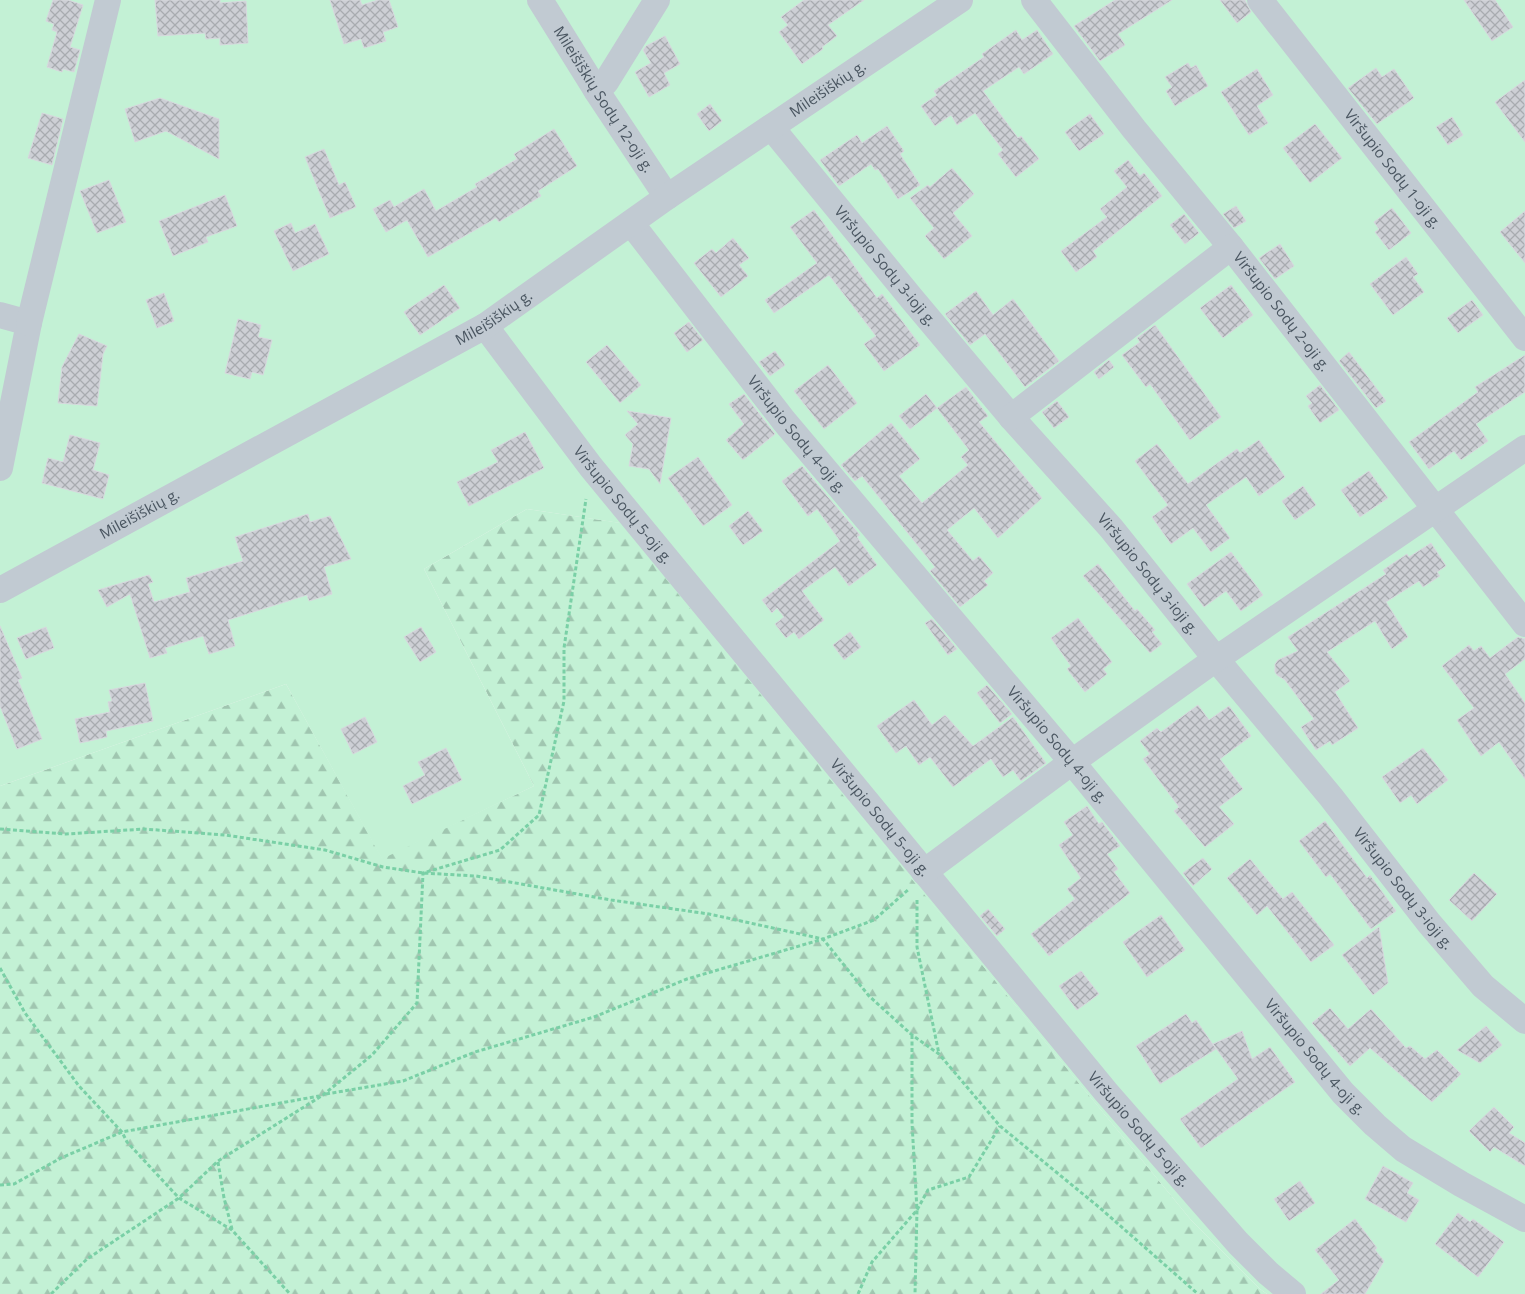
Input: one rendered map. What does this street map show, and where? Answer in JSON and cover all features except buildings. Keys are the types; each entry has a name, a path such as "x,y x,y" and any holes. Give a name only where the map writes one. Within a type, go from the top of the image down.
{"street":[{"path":"0,468 29,323 108,0"},
{"name":"Mileišiškių Sodų 12-oji g.","path":"540,0 596,90 667,197"},
{"path":"596,90 606,82 650,11 676,0"},
{"name":"Mileišiškių g.","path":"0,590 486,326 667,197 960,0"},
{"name":"Viršupio Sodų 2-oji g.","path":"1034,0 1134,129 1232,247 1525,624"},
{"name":"Viršupio Sodų 1-oji g.","path":"1260,0 1525,338"},
{"name":"Viršupio Sodų 3-ioji g.","path":"771,127 1012,417 1111,528 1216,659 1331,797 1429,923 1483,986 1525,1021"},
{"name":"Viršupio Sodų 4-oji g.","path":"631,223 784,421 1072,762 1343,1093 1375,1125 1403,1149 1525,1219"},
{"path":"1012,417 1232,247"},
{"path":"0,315 29,323"},
{"name":"Viršupio Sodų 5-oji g.","path":"486,326 591,467 922,876 1238,1244 1293,1294"},
{"path":"922,876 1072,762 1216,659 1437,510 1525,448"}],"path":[{"path":"423,873 500,850 539,815 564,701 564,648 591,467"},
{"path":"0,829 66,834 144,829 225,835 324,850 383,867 423,873 476,876 611,900 708,914 823,939 869,996 912,1035 939,1054 1000,1126 1100,1208 1198,1294"},
{"path":"51,1294 87,1259 179,1198 218,1162 323,1095 372,1055 417,1003 423,873"},
{"path":"0,1185 14,1184 61,1158 122,1132 403,1081 476,1052 594,1017 687,979 823,939 874,920 922,876"},
{"path":"922,876 916,909 917,947 939,1054"},
{"path":"0,968 25,1013 79,1086 122,1132 127,1142 179,1198 232,1230 290,1294"},
{"path":"912,1035 912,1123 916,1210 915,1294"},
{"path":"858,1294 872,1262 916,1210 928,1190 969,1177 1000,1126"},
{"path":"218,1162 232,1230"}],"green space":[{"path":"0,0 1525,0 1525,1294 1267,1294 1260,1289 1191,1220 620,523 527,509 424,569 534,786 382,859 286,684 0,786"},
{"path":"527,509 621,523 1191,1220 1267,1294 0,1294 0,786 286,684 382,858 534,786 424,569"}]}
